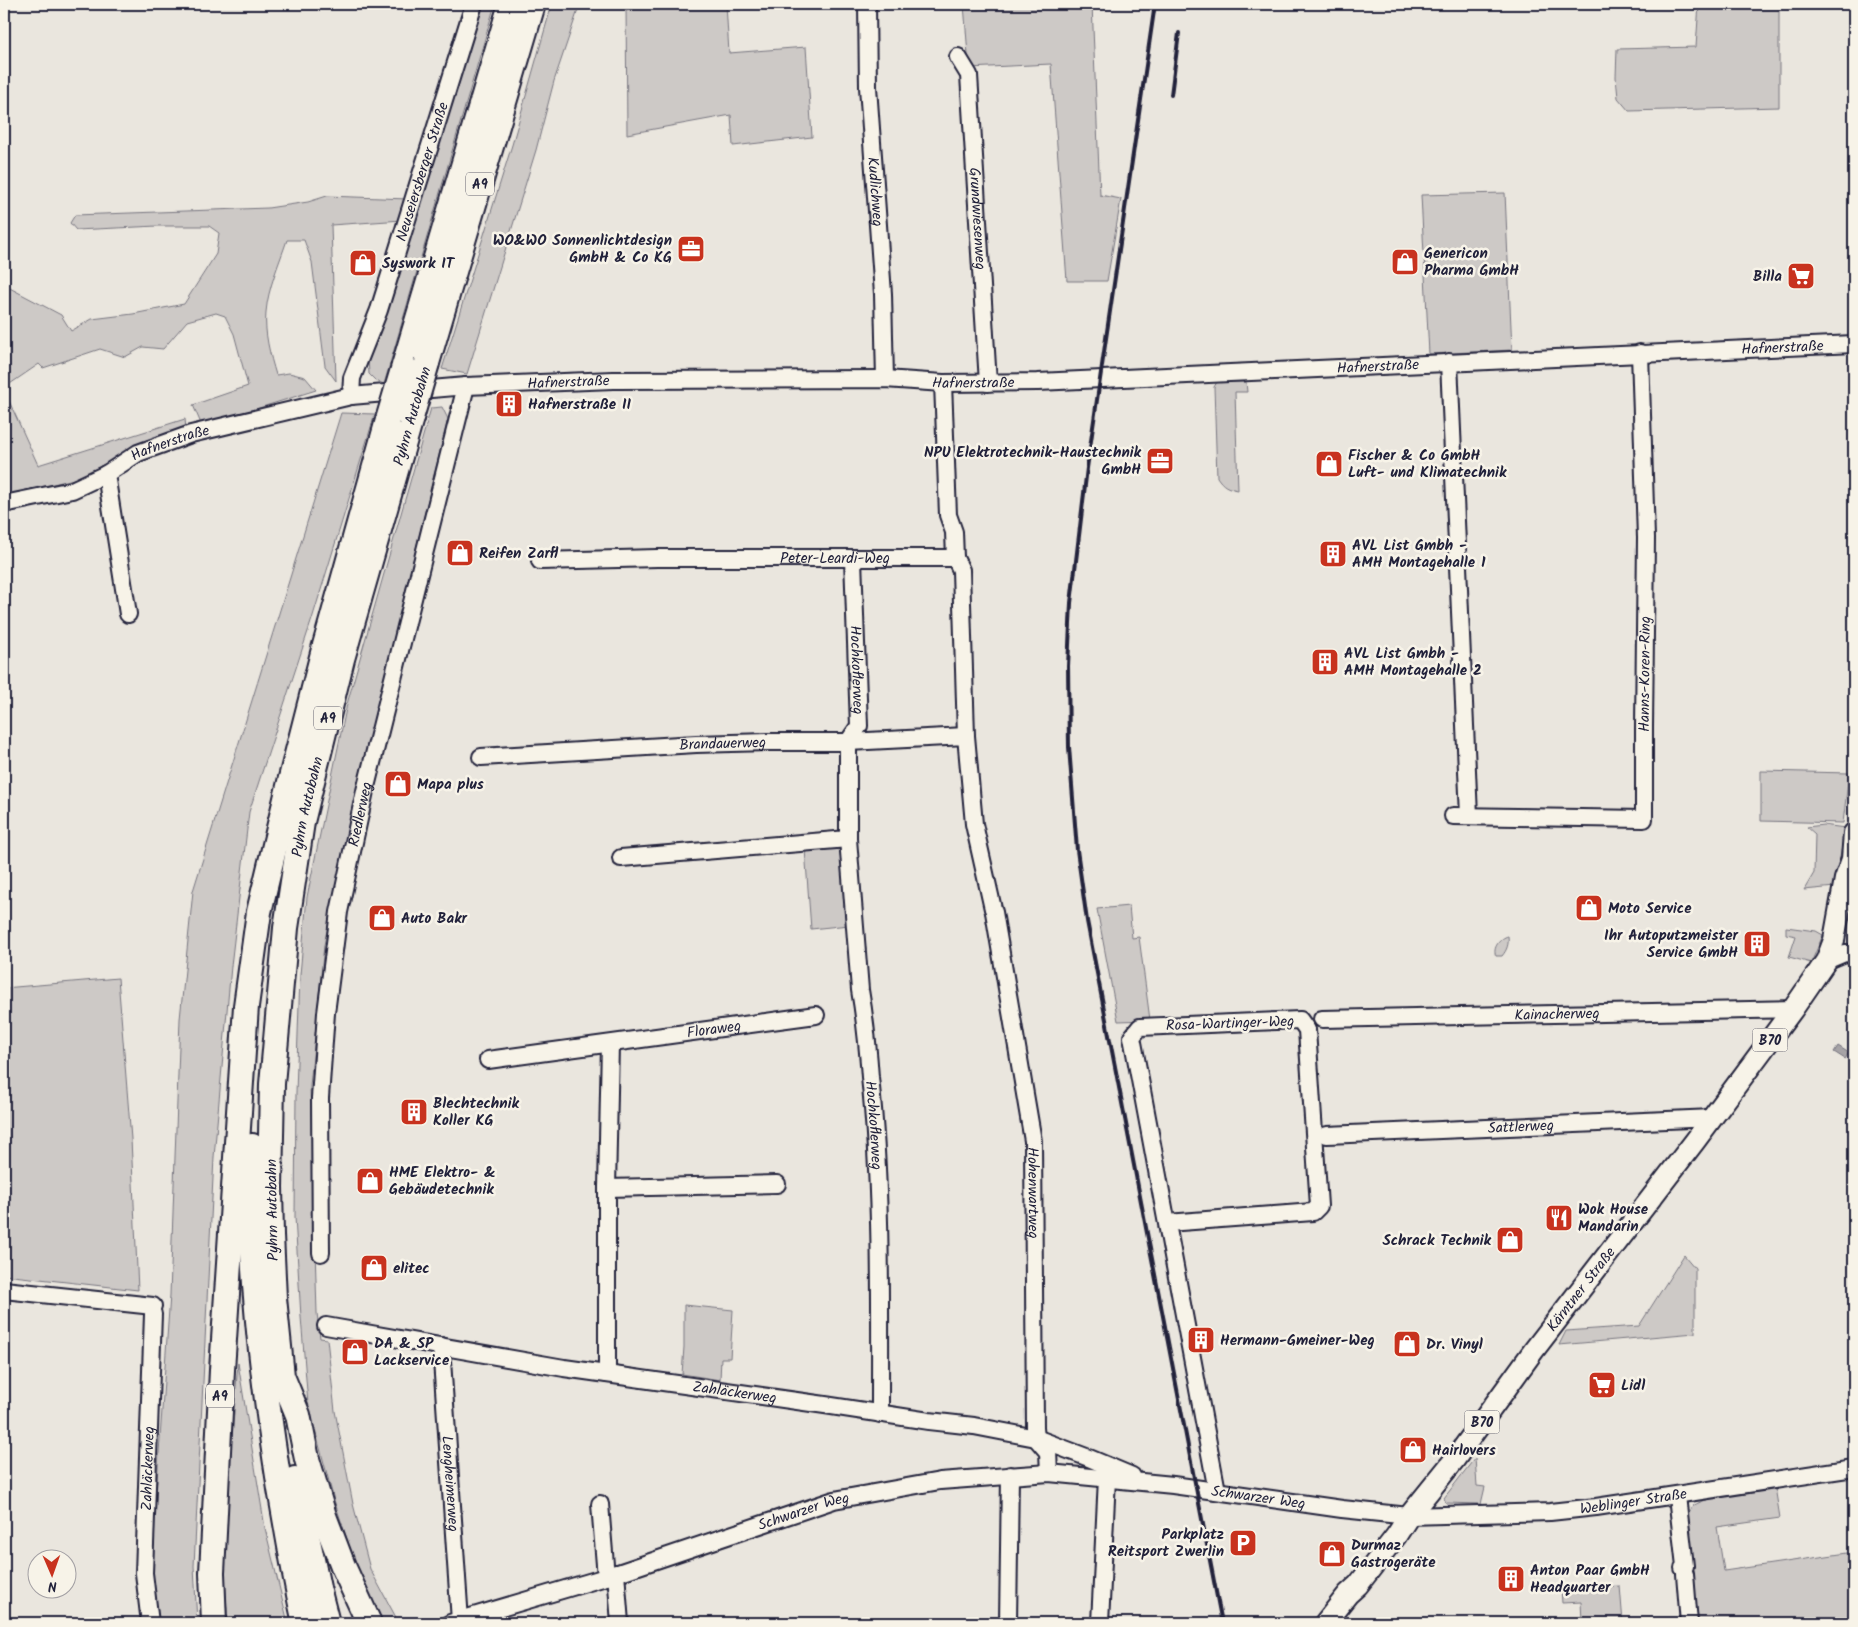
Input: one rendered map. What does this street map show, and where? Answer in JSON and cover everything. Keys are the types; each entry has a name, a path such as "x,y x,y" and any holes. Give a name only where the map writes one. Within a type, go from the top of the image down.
{"highway":[{"name":"Pyhrn Autobahn","path":"369,1622 343,1566 324,1516 307,1459 298,1415 282,1376 274,1298 270,1187 272,1084 286,928 302,822 400,418 404,366 511,4"},
{"name":"Pyhrn Autobahn","path":"214,1623 212,1573 214,1510 244,1036 259,912 324,649 400,418 428,363 534,4"},
{"path":"277,838 271,913 259,1009 250,1194 254,1273 270,1425 296,1584 305,1623"},
{"path":"282,1376 285,1419 299,1502 327,1623"}],"main road":[{"name":"Kärntner Straße","path":"1325,1623 1348,1594 1358,1585 1534,1350 1713,1118 1794,1009 1826,961 1834,940 1845,879 1852,859 1854,833"}],"street":[{"name":"Neuseiersberger Straße","path":"351,396 352,378 380,310 474,4"},
{"name":"Kudlichweg","path":"867,4 868,87 884,294 885,379"},
{"name":"Grundwiesenweg","path":"958,58 969,75 988,383"},
{"name":"Hafnerstraße","path":"4,504 72,490 106,474 138,453 191,434 351,396 466,386 613,380 885,379 943,383 988,383 1854,344"},
{"name":"Hanns-Koren-Ring","path":"1453,816 1644,819 1646,538 1640,353"},
{"path":"1449,362 1469,816"},
{"path":"943,383 948,515 954,532 955,558 961,570 966,736"},
{"name":"Riedlerweg","path":"321,1253 320,1098 328,994 339,912 367,781 466,386"},
{"path":"106,474 128,614"},
{"name":"Peter-Leardi-Weg","path":"540,560 955,558"},
{"name":"Hochkoflerweg","path":"853,559 859,726 848,742 848,839 860,990 864,1009 875,1124 881,1237 880,1414"},
{"name":"Brandauerweg","path":"481,757 705,744 848,742 966,736"},
{"name":"Hohenwartweg","path":"966,736 974,824 994,911 1033,1141 1033,1316 1036,1438 1048,1452 1049,1473"},
{"path":"621,858 848,839"},
{"path":"1852,859 1854,895"},
{"path":"1826,961 1845,953 1854,954"},
{"name":"Kainacherweg","path":"1322,1019 1794,1009"},
{"name":"Floraweg","path":"488,1060 816,1016"},
{"name":"Rosa-Wartinger-Weg","path":"1168,1223 1313,1212 1319,1206 1307,1030 1300,1020 1140,1027 1132,1037 1217,1491"},
{"path":"607,1374 607,1188 610,1044"},
{"name":"Sattlerweg","path":"1327,1135 1713,1118"},
{"path":"607,1188 777,1184"},
{"name":"Zahläckerweg","path":"4,1290 153,1310 144,1572 150,1623"},
{"name":"Zahläckerweg","path":"326,1326 564,1368 974,1426 1036,1438 1132,1474 1136,1480"},
{"name":"Lengheimerweg","path":"441,1346 455,1622"},
{"name":"Weblinger Straße","path":"1409,1516 1550,1512 1677,1496 1854,1468"},
{"name":"Schwarzer Weg","path":"455,1622 611,1575 834,1500 940,1481 1049,1473 1136,1480 1342,1509 1409,1516"},
{"path":"1008,1623 1010,1475"},
{"path":"1100,1623 1107,1478"},
{"path":"1677,1496 1689,1623"},
{"path":"600,1504 620,1623"}],"shaded area":[{"path":"480,4 495,4 384,384 376,381 369,374 368,358"},
{"path":"552,4 580,4 554,81 536,150 467,374 442,369 512,145"},
{"path":"626,4 726,4 729,53 806,47 812,137 733,146 731,115 627,134"},
{"path":"964,4 1092,4 1100,195 1121,199 1107,281 1067,281 1051,64 969,68"},
{"path":"1699,4 1779,4 1779,107 1629,111 1618,98 1616,77 1617,49 1696,47"},
{"path":"1505,193 1512,350 1429,354 1421,195"},
{"path":"327,196 408,199 402,220 331,225 336,381 325,366 312,262 304,240 287,240 271,285 267,303 266,328 268,344 276,375 289,373 305,377 316,390 202,426 193,405 248,386 234,334 225,316 216,313 187,321 163,349 143,347 125,357 100,349 43,368 39,364 4,388 4,285 61,315 71,331 92,319 133,314 184,304 216,254 219,233 209,226 157,226 76,230 70,223 75,215 268,208 308,202"},
{"path":"1217,382 1246,382 1247,392 1235,392 1238,490 1221,483 1217,477 1214,387"},
{"path":"4,390 38,465 185,419 186,429 122,454 86,476 4,496"},
{"path":"442,407 448,419 351,812 324,945 310,1086 317,1313 320,1338 327,1339 335,1411 353,1504 370,1569 399,1623 380,1623 361,1581 334,1500 308,1404 295,1217 296,1093 300,975 307,897 347,704 431,408"},
{"path":"341,413 375,414 312,619 249,812 231,966 214,1157 194,1566 197,1623 155,1623 150,1582 170,1295 180,1019 193,891"},
{"path":"1761,771 1849,773 1843,823 1761,821"},
{"path":"1823,825 1845,828 1835,887 1804,890 1814,873 1815,834 1807,827"},
{"path":"835,847 840,850 842,856 849,925 811,929 805,849"},
{"path":"1129,906 1132,938 1139,937 1150,1020 1118,1021 1097,909"},
{"path":"1786,927 1816,931 1823,935 1811,963 1789,957 1796,936 1786,934"},
{"path":"1508,936 1508,944 1502,956 1496,956 1497,944"},
{"path":"118,978 131,1139 138,1290 4,1275 4,988"},
{"path":"1838,1046 1849,1053 1845,1059 1834,1052"},
{"path":"1684,1255 1695,1268 1695,1333 1559,1345 1566,1331 1639,1326"},
{"path":"684,1305 733,1310 730,1358 721,1358 720,1380 682,1374"},
{"path":"238,1363 265,1528 288,1623 228,1623 223,1551"},
{"path":"1475,1458 1477,1486 1485,1487 1481,1504 1446,1503 1444,1498"},
{"path":"1775,1487 1780,1518 1717,1527 1724,1571 1854,1552 1854,1623 1697,1623 1687,1524 1690,1510 1700,1502 1710,1499"},
{"path":"1620,1586 1623,1623 1548,1623 1582,1621 1581,1602 1562,1603 1561,1589"}],"railway":[{"path":"1155,4 1087,468 1071,603 1068,666 1069,747 1077,850 1087,921 1222,1623"},
{"path":"1171,95 1179,33"}],"place":[{"name":"WO&WO Sonnenlichtdesign GmbH & Co KG","path":"691,249"},
{"name":"Genericon Pharma GmbH","path":"1405,262"},
{"name":"Syswork IT","path":"363,263"},
{"name":"Billa","path":"1801,276"},
{"name":"Hafnerstraße II","path":"509,404"},
{"name":"NPU Elektrotechnik-Haustechnik GmbH","path":"1160,461"},
{"name":"Fischer & Co GmbH Luft- und Klimatechnik","path":"1329,464"},
{"name":"Reifen Zarfl","path":"460,553"},
{"name":"AVL List Gmbh - AMH Montagehalle 1","path":"1333,554"},
{"name":"AVL List Gmbh - AMH Montagehalle 2","path":"1325,662"},
{"name":"Mapa plus","path":"398,784"},
{"name":"Moto Service","path":"1589,908"},
{"name":"Auto Bakr","path":"382,918"},
{"name":"Ihr Autoputzmeister Service GmbH","path":"1757,944"},
{"name":"Blechtechnik Koller KG","path":"414,1112"},
{"name":"HME Elektro- & Gebäudetechnik","path":"370,1181"},
{"name":"Wok House Mandarin","path":"1559,1218"},
{"name":"Schrack Technik","path":"1510,1240"},
{"name":"elitec","path":"374,1268"},
{"name":"Hermann-Gmeiner-Weg","path":"1201,1340"},
{"name":"Dr. Vinyl","path":"1407,1344"},
{"name":"DA & SP Lackservice","path":"355,1352"},
{"name":"Lidl","path":"1602,1385"},
{"name":"Hairlovers","path":"1413,1450"},
{"name":"Parkplatz Reitsport Zwerlin","path":"1243,1543"},
{"name":"Durmaz Gastrogeräte","path":"1332,1554"},
{"name":"Anton Paar GmbH Headquarter","path":"1511,1579"}]}
